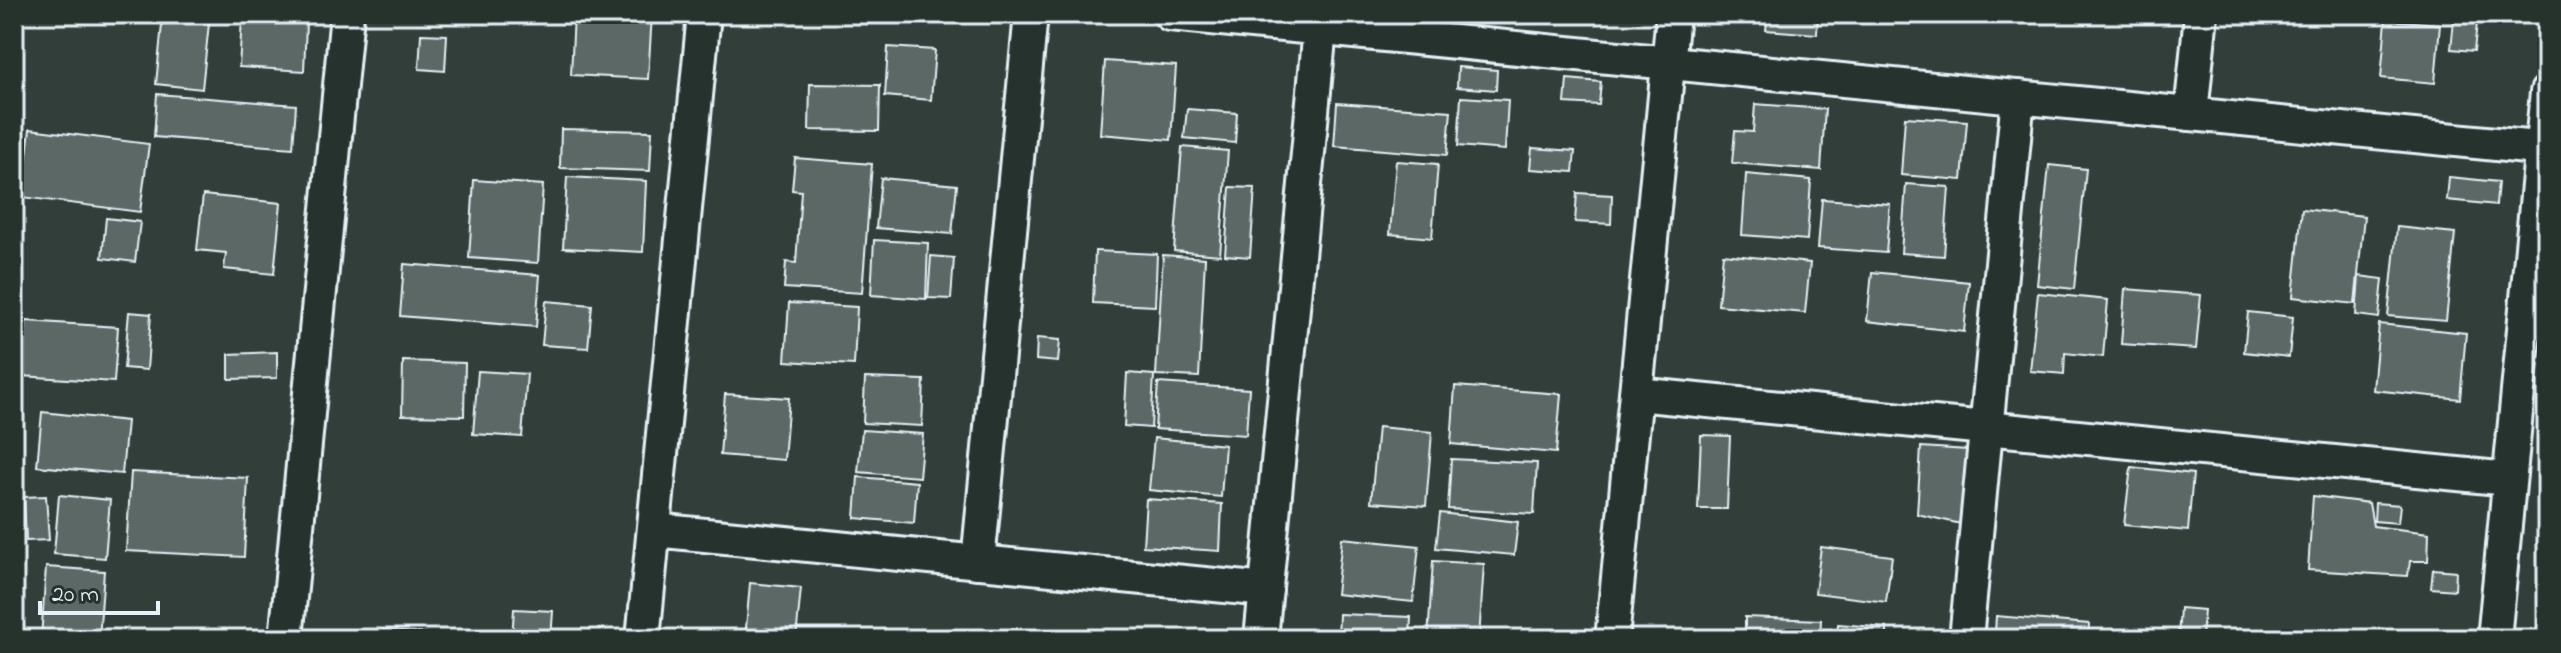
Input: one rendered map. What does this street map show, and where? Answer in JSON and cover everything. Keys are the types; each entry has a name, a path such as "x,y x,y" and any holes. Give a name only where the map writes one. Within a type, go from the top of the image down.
{"street":[{"path":"286,639 347,14"},
{"path":"643,639 704,14"},
{"path":"978,562 1031,14"},
{"path":"1170,14 2544,148"},
{"path":"1612,639 1673,14"},
{"path":"2191,114 2201,14"},
{"path":"1261,639 1320,29"},
{"path":"2494,639 2544,148 2547,92"},
{"path":"1966,639 2018,97"},
{"path":"1636,394 2509,479"},
{"path":"654,530 1266,590"}],"building":[{"path":"163,14 210,14 202,89 156,84"},
{"path":"574,14 652,14 648,79 571,75"},
{"path":"1768,14 1818,14 1817,34 1766,30"},
{"path":"242,19 306,23 304,71 239,67"},
{"path":"2386,20 2440,24 2435,83 2381,78"},
{"path":"2454,20 2477,23 2474,51 2451,49"},
{"path":"421,34 447,35 445,71 419,69"},
{"path":"888,47 935,50 931,100 885,96"},
{"path":"1105,61 1176,66 1171,140 1100,134"},
{"path":"1458,67 1497,70 1496,90 1457,87"},
{"path":"1567,79 1601,82 1599,105 1565,103"},
{"path":"810,84 880,85 879,131 809,130"},
{"path":"157,94 296,105 293,148 154,137"},
{"path":"1461,97 1508,100 1505,150 1458,146"},
{"path":"1337,103 1451,111 1447,155 1334,146"},
{"path":"1755,104 1825,109 1821,170 1732,163 1735,131 1753,132"},
{"path":"1187,109 1237,113 1235,143 1184,138"},
{"path":"1905,117 1967,121 1962,180 1901,175"},
{"path":"30,129 149,144 140,212 22,197"},
{"path":"561,129 652,131 650,171 560,168"},
{"path":"1182,147 1228,151 1220,255 1174,251"},
{"path":"1532,148 1575,151 1573,172 1530,169"},
{"path":"795,158 872,164 862,293 784,288 786,262 796,263 801,191 792,190"},
{"path":"1396,161 1438,164 1432,238 1390,234"},
{"path":"2049,165 2086,169 2074,289 2037,285"},
{"path":"1746,174 1811,180 1807,240 1742,235"},
{"path":"567,177 646,181 643,252 563,248"},
{"path":"2449,177 2498,182 2496,205 2447,200"},
{"path":"881,178 957,185 952,234 876,228"},
{"path":"474,180 543,185 538,263 469,258"},
{"path":"1906,184 1949,187 1944,256 1901,253"},
{"path":"1230,187 1255,188 1250,257 1225,255"},
{"path":"1577,193 1612,195 1611,224 1575,222"},
{"path":"203,195 281,203 274,274 224,269 226,253 197,250"},
{"path":"1822,199 1890,204 1886,253 1818,248"},
{"path":"2302,209 2364,216 2355,304 2293,297"},
{"path":"106,218 140,222 135,262 102,258"},
{"path":"2397,227 2455,233 2446,321 2388,316"},
{"path":"874,240 928,243 926,299 871,295"},
{"path":"1095,251 1157,254 1155,306 1093,303"},
{"path":"1723,254 1810,263 1805,313 1718,305"},
{"path":"1163,255 1205,258 1199,377 1156,375"},
{"path":"931,256 954,258 951,299 928,298"},
{"path":"404,264 540,275 536,327 400,316"},
{"path":"1872,272 1969,282 1964,332 1867,321"},
{"path":"2359,276 2383,279 2379,318 2356,315"},
{"path":"2125,289 2201,295 2196,349 2121,344"},
{"path":"2038,293 2108,300 2103,357 2065,353 2064,374 2030,371"},
{"path":"546,301 592,305 588,348 542,345"},
{"path":"789,303 857,307 854,365 785,361"},
{"path":"129,312 151,314 147,370 124,368"},
{"path":"2248,312 2293,317 2289,357 2244,352"},
{"path":"26,321 118,327 114,382 21,376"},
{"path":"2379,324 2466,333 2460,399 2373,390"},
{"path":"1037,338 1060,340 1058,362 1036,360"},
{"path":"277,352 277,378 229,379 229,354"},
{"path":"403,361 465,363 464,416 402,415"},
{"path":"478,371 527,374 522,437 473,434"},
{"path":"1127,373 1154,375 1151,428 1124,426"},
{"path":"865,378 924,380 922,426 863,423"},
{"path":"1158,383 1249,389 1246,435 1155,429"},
{"path":"1455,386 1561,394 1556,453 1451,444"},
{"path":"725,394 789,398 784,460 720,455"},
{"path":"42,412 127,421 122,474 37,466"},
{"path":"1378,427 1432,432 1426,506 1371,502"},
{"path":"862,430 923,434 919,477 858,472"},
{"path":"1701,435 1730,436 1727,509 1698,509"},
{"path":"1154,438 1225,445 1221,497 1149,490"},
{"path":"1921,447 1968,450 1961,524 1917,514"},
{"path":"1451,459 1537,463 1534,514 1448,509"},
{"path":"2131,467 2193,474 2188,531 2124,525"},
{"path":"131,472 248,478 244,557 126,551"},
{"path":"858,477 917,482 914,523 855,518"},
{"path":"59,495 110,500 105,558 54,554"},
{"path":"46,496 49,540 26,541 24,497"},
{"path":"2313,496 2369,503 2373,526 2429,533 2428,561 2410,561 2408,576 2308,570"},
{"path":"1146,499 1222,504 1220,551 1143,546"},
{"path":"2375,503 2400,505 2398,523 2374,521"},
{"path":"1440,513 1518,522 1514,555 1436,548"},
{"path":"1342,538 1419,546 1413,602 1336,594"},
{"path":"1821,547 1892,556 1886,602 1815,593"},
{"path":"1433,561 1484,564 1479,639 1428,639"},
{"path":"46,567 104,571 99,639 41,639"},
{"path":"2433,569 2456,571 2455,590 2431,588"},
{"path":"750,583 801,588 796,639 745,639"},
{"path":"2180,608 2204,610 2202,639 2178,639"},
{"path":"514,609 553,611 551,639 512,639"},
{"path":"1339,614 1411,617 1410,639 1338,639"},
{"path":"1996,616 2089,624 2088,639 2042,639 1995,633"},
{"path":"1745,617 1821,620 1820,639 1745,639"},
{"path":"1838,624 1887,628 1887,639 1837,639"},
{"path":"383,630 427,634 427,639 382,639"},
{"path":"357,632 376,633 375,639 357,639"}]}
